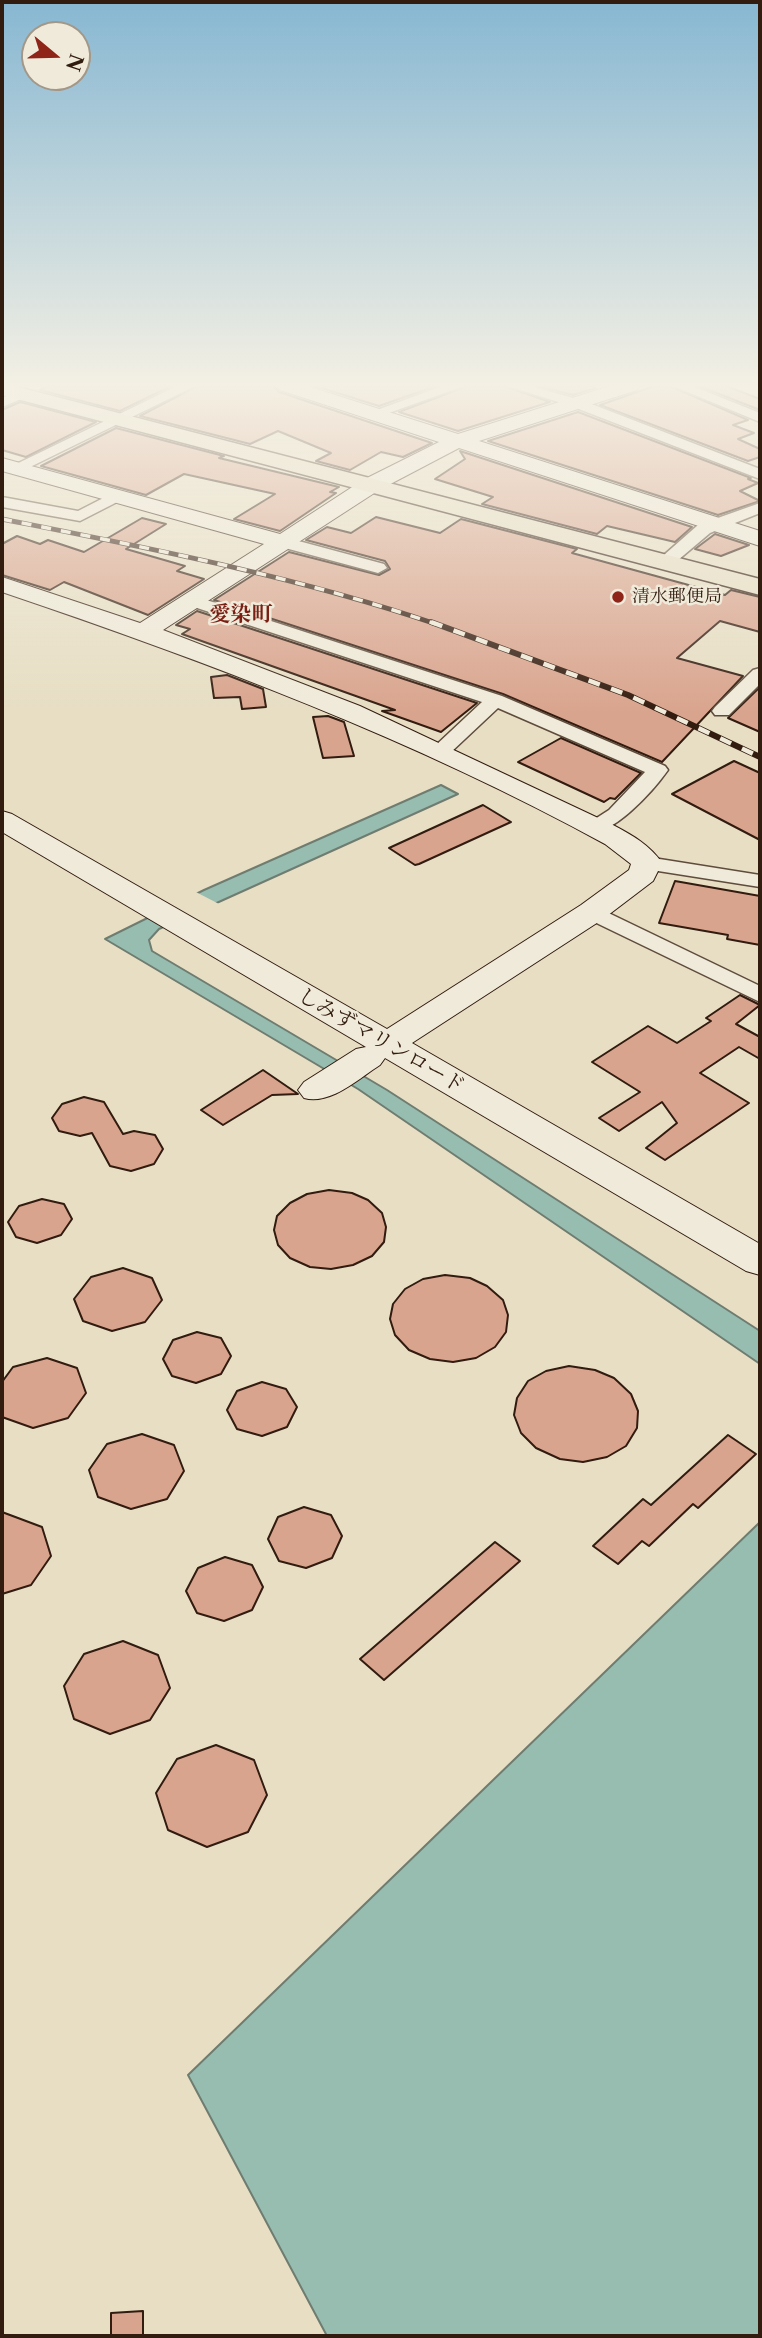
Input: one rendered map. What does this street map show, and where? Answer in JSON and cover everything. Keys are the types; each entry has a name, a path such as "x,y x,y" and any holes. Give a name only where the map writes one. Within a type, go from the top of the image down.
{"highway":[{"path":"427,495 669,558 760,577"},
{"path":"669,558 760,587"}],"street":[{"path":"114,495 378,568"},
{"path":"143,632 356,495"},
{"path":"623,495 760,539"},
{"path":"2,502 80,516 117,496"},
{"path":"669,558 704,529 760,508"},
{"path":"2,584 143,632 442,750 617,839 647,863 760,881"},
{"path":"191,600 495,700 658,771 616,814 592,828"},
{"path":"723,711 760,674"},
{"path":"442,750 495,700"},
{"name":"しみずマリンロード","path":"2,799 388,1044 760,1261"},
{"name":"しみずマリンロード","path":"2,820 163,902"},
{"path":"316,1090 592,912 642,875 647,863"},
{"path":"592,912 760,995"},
{"name":"しみずマリンロード","path":"388,1044 760,1234"}],"water":[{"path":"441,785 458,794 159,929 149,940 152,951 387,1090 760,1331 760,1364 358,1089 105,939 204,890"},
{"path":"760,1522 760,2336 327,2336 188,2075"}],"pier":[{"path":"194,891 221,905 170,927 146,915"}],"building":[{"path":"273,495 333,495 280,531 234,519"},
{"path":"487,495 595,495 692,527 675,542 607,526 597,534 482,504 493,497"},
{"path":"656,495 748,495 760,501 718,515"},
{"path":"376,517 440,533 461,519 577,549 572,553 725,595 731,590 760,597 760,632 720,621 677,658 743,676 662,762 503,694 214,600 289,552 379,575 390,569 385,561 306,540 327,527 351,533"},
{"path":"142,518 166,524 126,549 185,566 177,571 204,579 148,615 64,582 50,590 2,575 2,544 17,536 40,544 48,540 84,552"},
{"path":"715,534 749,545 721,556 695,549"},
{"path":"197,611 477,703 441,732 382,711 395,710 182,634 190,629 176,625"},
{"path":"227,675 263,689 266,707 242,709 240,697 214,698 211,677"},
{"path":"760,687 760,732 728,718"},
{"path":"328,716 344,722 354,756 323,758 313,717"},
{"path":"561,738 641,773 615,799 610,798 604,802 518,762"},
{"path":"734,761 760,773 760,840 672,794"},
{"path":"483,805 511,822 415,865 389,848"},
{"path":"675,881 760,896 760,945 727,939 728,935 659,923"},
{"path":"740,995 760,1005 736,1024 760,1037 760,1059 739,1047 700,1073 749,1103 665,1160 646,1148 677,1123 662,1102 619,1131 599,1118 640,1092 592,1062 648,1026 677,1043 711,1021 706,1018"},
{"path":"263,1070 298,1094 272,1095 223,1125 201,1110"},
{"path":"84,1097 104,1102 123,1134 134,1131 155,1135 163,1149 154,1164 131,1171 110,1166 92,1133 80,1136 59,1131 52,1118 62,1104"},
{"path":"329,1190 352,1193 368,1200 382,1213 386,1227 384,1242 372,1256 353,1265 331,1269 310,1267 290,1258 278,1245 274,1230 277,1216 290,1203 307,1194"},
{"path":"42,1199 64,1204 72,1219 61,1235 37,1243 16,1237 8,1222 19,1206"},
{"path":"123,1268 152,1278 162,1300 145,1322 112,1331 83,1321 74,1299 91,1277"},
{"path":"445,1275 470,1278 487,1286 503,1300 508,1315 506,1332 495,1347 476,1358 453,1362 430,1359 409,1350 395,1335 390,1319 393,1304 405,1289 423,1279"},
{"path":"197,1332 221,1338 231,1356 221,1374 196,1383 172,1376 163,1359 173,1340"},
{"path":"47,1358 77,1368 86,1393 68,1418 33,1428 2,1417 2,1382 13,1367"},
{"path":"569,1366 595,1370 614,1378 631,1394 638,1411 637,1428 626,1446 607,1457 583,1462 560,1459 536,1448 521,1433 514,1415 517,1398 528,1381 546,1371"},
{"path":"262,1382 286,1389 297,1407 287,1427 262,1436 237,1429 227,1410 237,1391"},
{"path":"142,1434 174,1445 184,1471 167,1499 131,1509 98,1497 89,1470 107,1444"},
{"path":"728,1435 756,1454 698,1508 693,1504 649,1546 642,1541 618,1564 593,1546 643,1499 651,1505"},
{"path":"304,1507 331,1515 342,1536 332,1558 306,1568 279,1561 268,1539 278,1517"},
{"path":"2,1512 42,1527 51,1556 31,1585 2,1594"},
{"path":"495,1542 520,1561 384,1680 360,1659"},
{"path":"225,1557 252,1565 263,1587 252,1610 224,1621 197,1613 186,1591 198,1568"},
{"path":"123,1641 158,1655 170,1688 150,1720 110,1734 74,1719 64,1686 84,1654"},
{"path":"216,1745 254,1760 267,1795 248,1832 207,1847 168,1830 156,1793 177,1759"},
{"path":"143,2311 143,2336 111,2336 111,2313"}],"railway":[{"path":"2,519 275,577 436,624"},
{"path":"431,622 628,695 760,757"}],"place":[{"name":"清水郵便局","path":"618,597"}],"district":[{"name":"愛染町","path":"241,615"}]}
